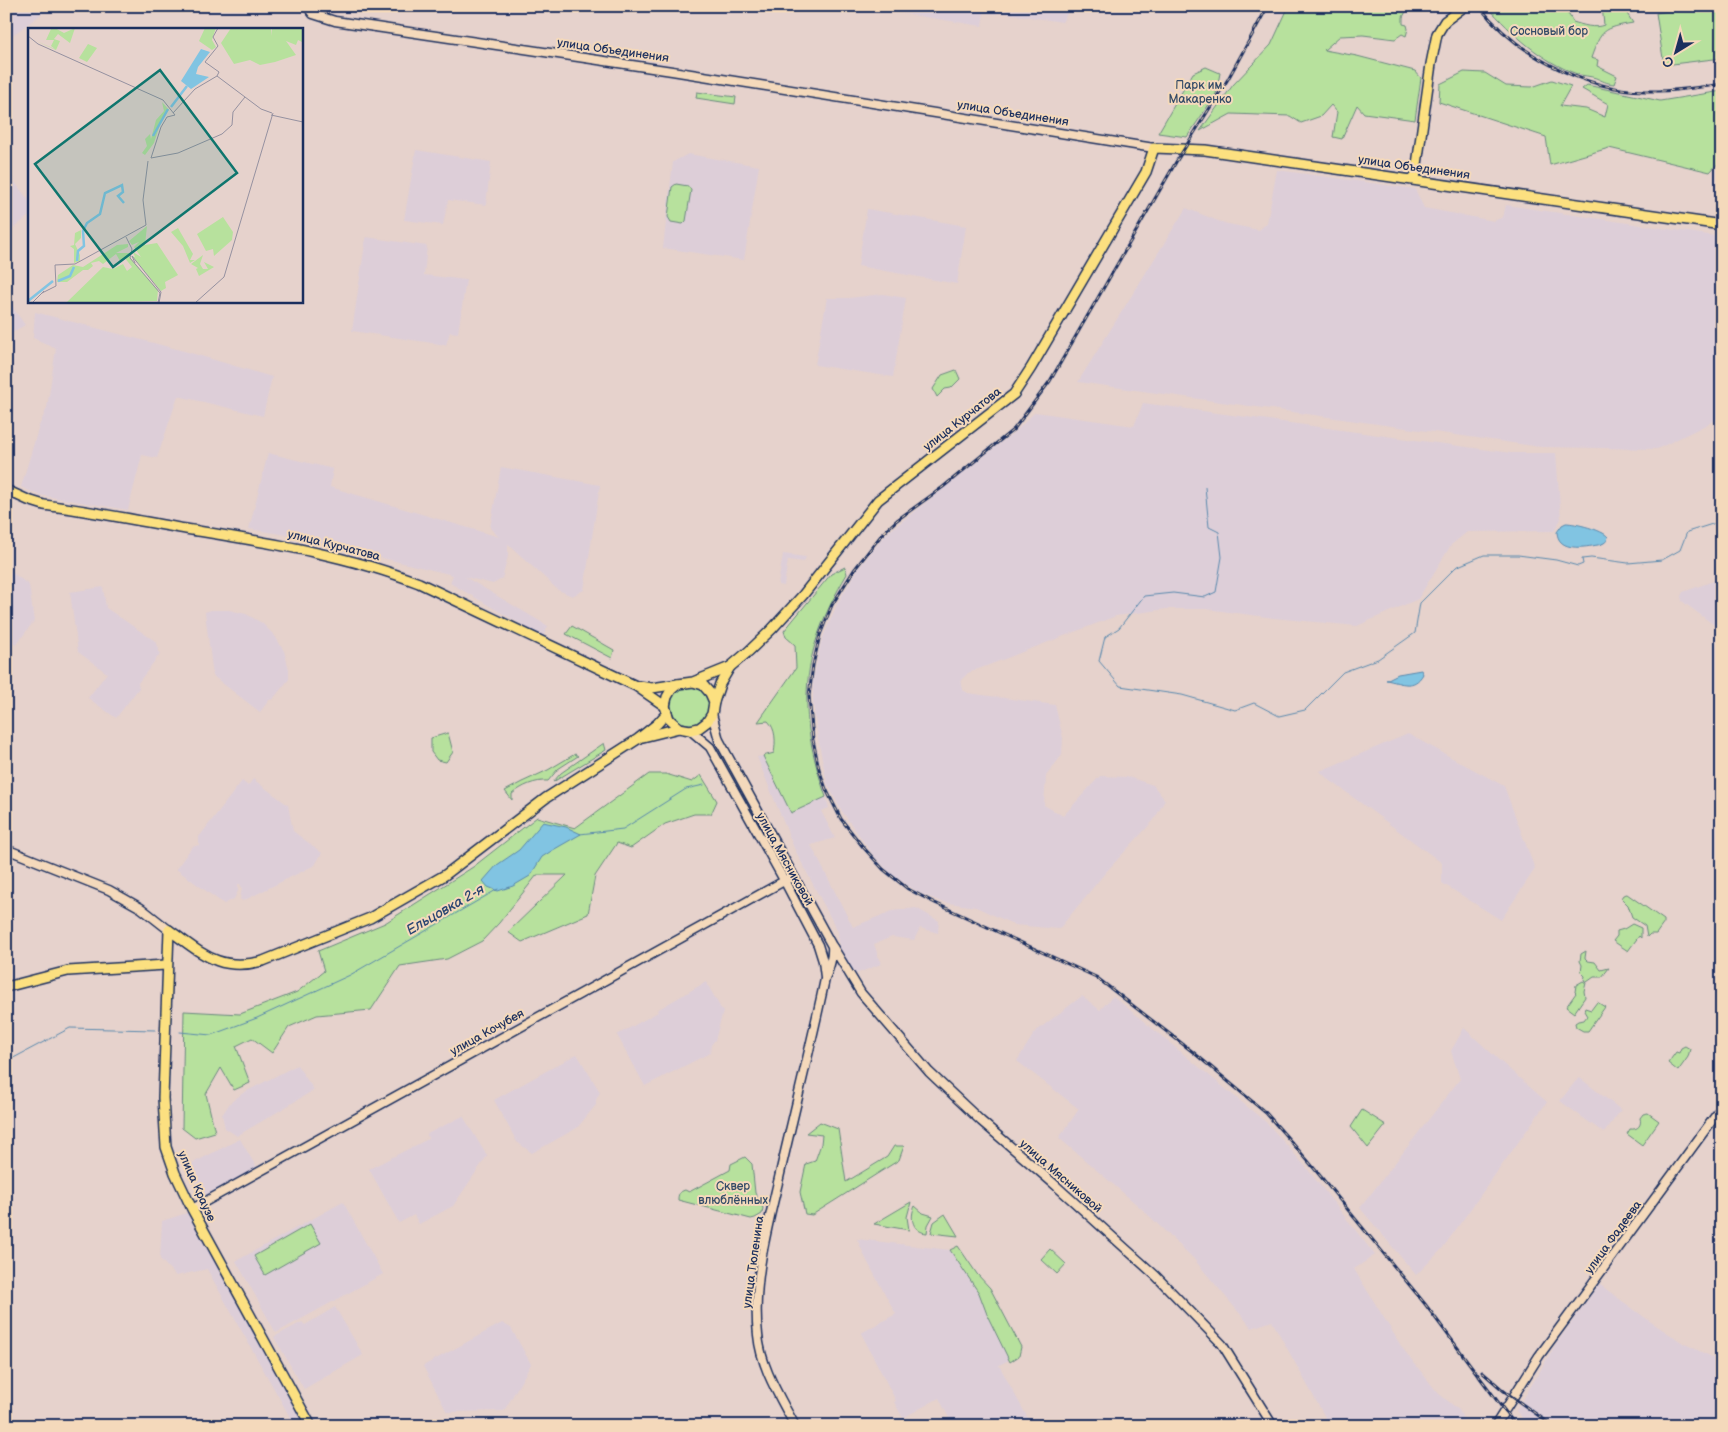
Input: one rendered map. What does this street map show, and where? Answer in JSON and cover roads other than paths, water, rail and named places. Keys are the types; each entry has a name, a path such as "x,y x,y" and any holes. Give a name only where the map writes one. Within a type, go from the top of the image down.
{"main road":[{"path":"1414,179 1437,34 1445,21 1465,6"},
{"name":"улица Объединения","path":"1154,148 1205,150 1722,225"},
{"name":"улица Курчатова","path":"714,702 720,684 730,667 772,629 803,595 878,500 1014,394 1146,172 1154,148"},
{"name":"улица Курчатова","path":"6,490 44,505 275,544 378,568 419,583 636,686"},
{"name":"улица Курчатова","path":"693,682 730,667"},
{"path":"636,686 652,688 693,682 703,685 710,692 714,702 712,714 707,722 699,728 690,730 679,728 638,739"},
{"path":"169,930 204,954 219,962 234,966 263,961 370,918 445,875 546,798 638,739 657,724 666,709 667,696 678,684"},
{"path":"636,686 666,709 674,724 679,728"},
{"name":"улица Краузе","path":"169,930 166,965 163,1098 166,1146 175,1173 192,1209 311,1426"},
{"path":"6,987 68,971 166,965"}],"street":[{"name":"улица Объединения","path":"307,6 313,14 335,22 672,71 1154,148"},
{"name":"улица Мясниковой","path":"712,714 719,740 832,946 861,993 929,1072 981,1121 1156,1276 1222,1344 1273,1426"},
{"name":"улица Мясниковой","path":"690,730 710,747 784,880 818,945 823,961 825,979"},
{"path":"6,849 109,890 141,908 169,930"},
{"name":"улица Кочубея","path":"192,1209 793,876"},
{"path":"825,979 832,955 832,946"},
{"name":"улица Тюленина","path":"795,1426 763,1360 758,1336 757,1299 767,1228 825,979"},
{"name":"улица Фадеева","path":"1495,1426 1539,1356 1722,1107"}],"water":[{"path":"1566,523 1595,529 1605,534 1608,537 1607,540 1601,544 1587,547 1565,545 1558,538 1557,532"},
{"path":"1421,670 1423,674 1412,684 1402,684 1386,680 1398,674"},
{"path":"543,822 566,827 581,834 542,857 530,876 513,886 498,891 488,887 483,881 497,865 519,850"}],"waterway":[{"name":"Ельцовка 2-я","path":"1205,487 1209,527 1219,532 1222,557 1216,592 1205,597 1173,593 1144,596 1119,628 1105,637 1099,661 1120,686 1182,695 1235,710 1254,703 1279,716 1305,710 1343,672 1378,659 1415,633 1420,603 1456,567 1484,555 1518,555 1556,560 1578,566 1583,564 1582,559 1591,558 1628,563 1662,560 1680,550 1687,532 1722,521"},
{"name":"Ельцовка 2-я","path":"580,834 623,829 686,789 704,785"},
{"name":"Ельцовка 2-я","path":"180,1032 211,1035 257,1018 350,975 498,889"},
{"name":"Ельцовка 2-я","path":"6,1062 70,1028 155,1030"}],"railway":[{"path":"1268,6 1228,79 1176,162 1050,381 1014,429 883,533 854,570 832,605 820,635 813,665 809,696 813,740 819,769 826,789 841,819 883,869 908,889 935,903 1096,977 1193,1052 1266,1113 1308,1161 1425,1304 1516,1426"},
{"path":"1479,6 1494,23 1532,54 1575,76 1599,84 1645,91 1684,89 1722,84"},
{"path":"1482,1372 1504,1391 1553,1426"}],"park label":[{"name":"Сосновый бор","path":"1549,31"},
{"name":"Парк им. Макаренко","path":"1200,92"},
{"name":"Сквер влюблённых","path":"733,1193"}]}
